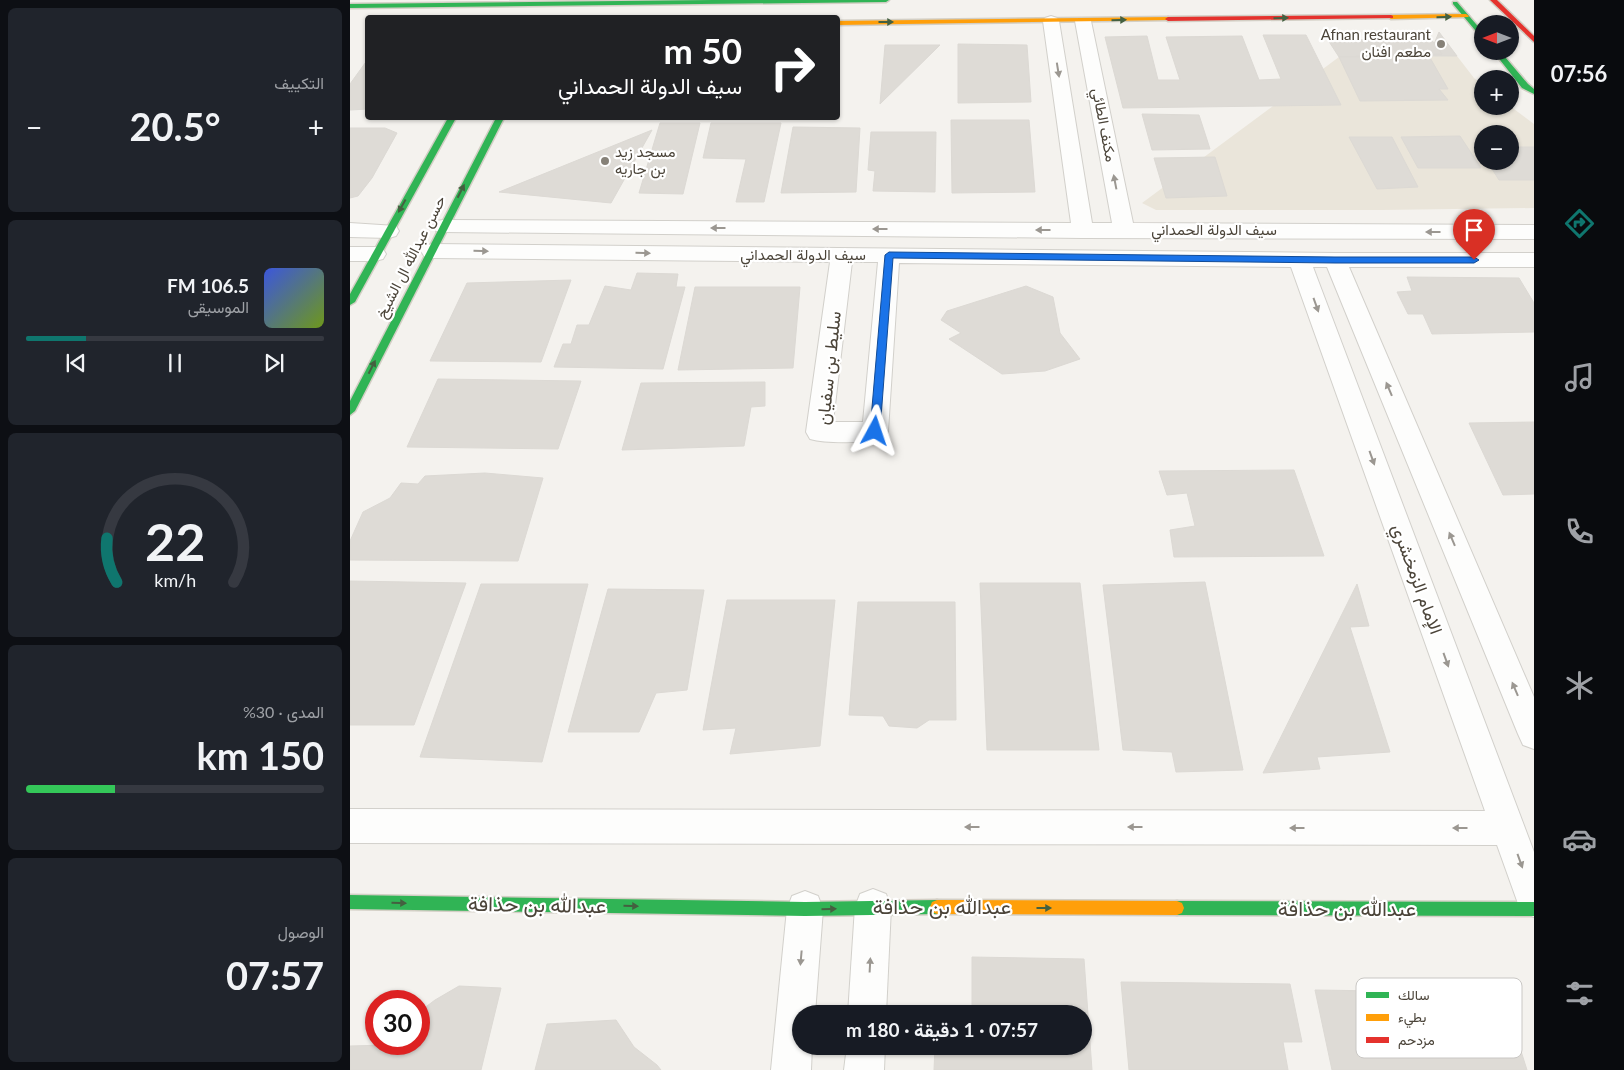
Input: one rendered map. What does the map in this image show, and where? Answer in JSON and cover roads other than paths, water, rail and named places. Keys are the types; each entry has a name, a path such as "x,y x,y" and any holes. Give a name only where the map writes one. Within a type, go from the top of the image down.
{"street":[{"path":"350,6 491,2 886,0"},
{"path":"1453,0 1474,26"},
{"path":"1493,0 1510,14 1534,40"},
{"path":"1510,14 1526,14"},
{"path":"840,22 1051,22 1084,20 1466,16"},
{"name":"مكنف الطائي","path":"1084,20 1124,230"},
{"path":"1051,22 1083,230"},
{"path":"1503,60 1525,86 1534,92"},
{"name":"حسن عبدالله ال الشيخ","path":"350,302 451,120"},
{"name":"حسن عبدالله ال الشيخ","path":"350,411 355,393 432,251 443,226 499,120"},
{"name":"سيف الدولة الحمداني","path":"443,226 1534,232"},
{"path":"350,230 389,230"},
{"name":"سيف الدولة الحمداني","path":"432,251 1335,260 1534,260"},
{"path":"350,254 375,254"},
{"name":"سليط بن سفيان","path":"842,255 819,432 875,431 889,255"},
{"name":"الإمام الزمخشري","path":"1299,259 1534,899"},
{"path":"1335,260 1534,734"},
{"path":"350,826 1508,828"},
{"name":"عبدالله بن حذافة","path":"350,902 805,909 872,907 1534,909"},
{"path":"867,1005 872,907"},
{"path":"791,1070 805,909"},
{"path":"864,1070 865,1055"}],"place":[{"name":"Afnan restaurant مطعم افنان","path":"1441,44"},
{"name":"مسجد زيد بن جاريه","path":"605,161"}]}
